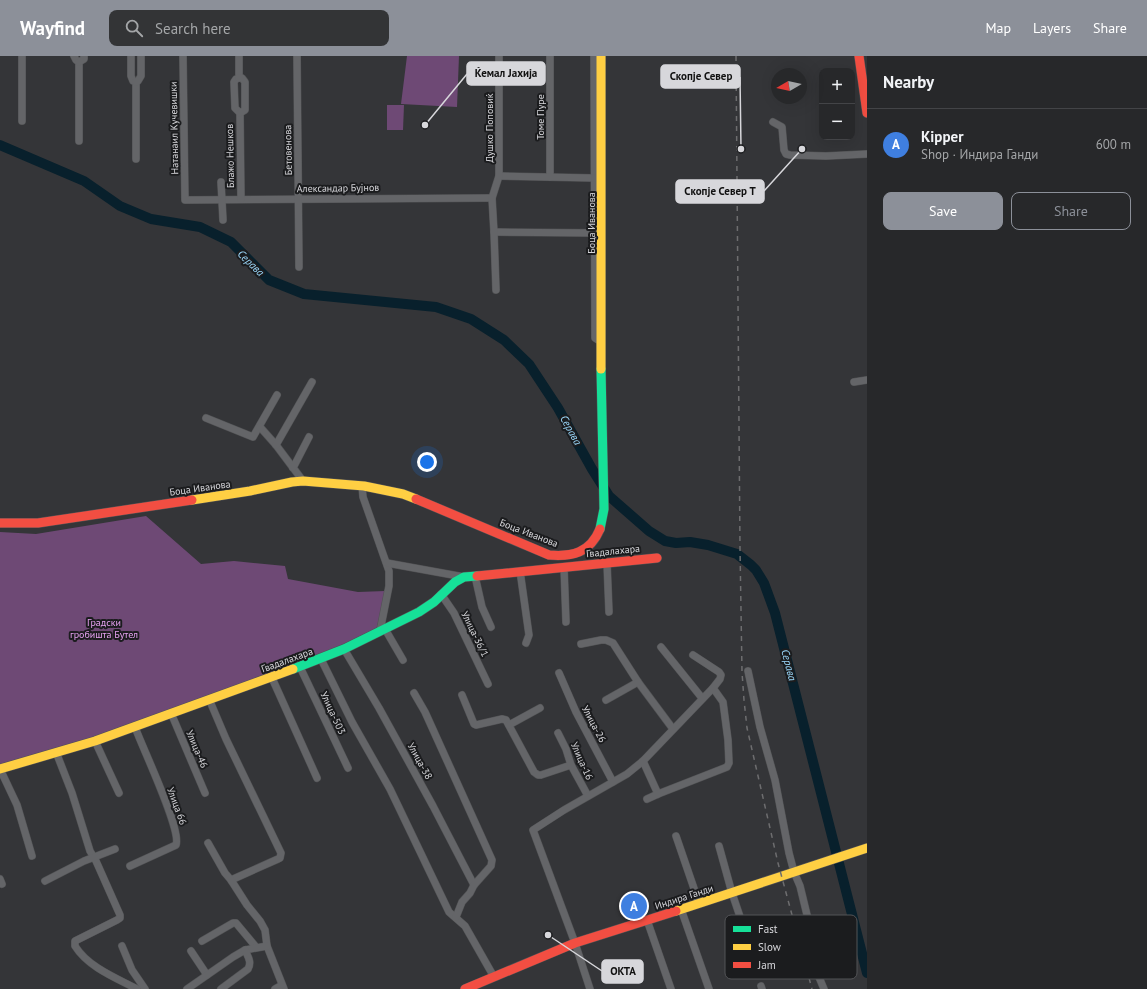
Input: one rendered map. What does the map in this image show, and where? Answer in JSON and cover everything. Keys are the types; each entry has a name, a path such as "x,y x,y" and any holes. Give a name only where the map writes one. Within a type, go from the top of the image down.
{"street":[{"path":"22,56 22,121"},
{"path":"131,56 131,76 133,81 136,82"},
{"path":"136,159 136,82 141,76 141,56"},
{"name":"Натанаил Кучевишки","path":"183,56 184,200"},
{"name":"Блажо Нешков","path":"239,56 240,78"},
{"name":"Бетовенова","path":"297,56 299,267"},
{"name":"Душко Поповиќ","path":"492,198 500,176 499,56"},
{"name":"Томе Пуре","path":"550,56 550,177"},
{"path":"494,232 598,233 594,178 597,80 594,56"},
{"name":"Боца Иванова","path":"0,522 38,523 250,491 303,481 362,486 387,490 416,499 549,555 565,556 583,551 597,538 603,522 604,509 598,233 597,80 601,56"},
{"path":"859,56 867,113"},
{"path":"79,58 79,141"},
{"name":"Блажо Нешков","path":"240,78 236,79 234,82 234,108 240,113 241,200"},
{"name":"Блажо Нешков","path":"240,78 242,78 245,82 245,110 240,113"},
{"path":"773,122 782,127 784,150 786,154 833,156 867,154"},
{"path":"500,176 594,178"},
{"path":"221,182 223,220"},
{"path":"492,198 496,290"},
{"name":"Александар Бујнов","path":"184,200 492,198"},
{"path":"854,382 867,380"},
{"path":"276,445 312,382"},
{"path":"206,418 253,437 277,395"},
{"path":"260,427 276,445 303,481"},
{"path":"293,468 309,437"},
{"path":"362,486 363,497 387,563 389,586 383,630 403,660"},
{"name":"Гвадалахара","path":"567,566 575,554"},
{"name":"Гвадалахара","path":"0,769 95,741 321,659 419,612 434,602 455,582 464,577 657,558"},
{"path":"387,563 464,577"},
{"path":"606,563 609,612"},
{"path":"566,622 567,566"},
{"path":"520,571 529,635 526,643"},
{"path":"475,576 482,607 491,627"},
{"name":"Улица-36/1","path":"441,594 454,613 488,684"},
{"path":"581,644 602,640 613,643 638,682 673,729"},
{"path":"661,647 702,698"},
{"name":"Улица-38","path":"344,649 383,714 474,885"},
{"path":"590,989 575,943 533,830 564,810 627,774 642,761 713,688 720,679 721,675 719,672 692,655"},
{"path":"321,659 352,722 390,789 449,912 465,926 494,977"},
{"name":"Улица-503","path":"300,667 348,768"},
{"path":"748,671 760,727 775,780 784,832 807,915"},
{"name":"Улица-26","path":"559,673 576,712 613,782"},
{"path":"272,678 318,778"},
{"path":"606,700 638,682"},
{"path":"647,799 727,767 729,763 723,702 713,688"},
{"path":"414,693 425,712 492,860 491,866 474,885 470,893 462,902 456,917"},
{"path":"462,695 474,724 476,725 502,719 506,720 536,774 541,776 572,765"},
{"path":"209,699 226,739 280,853 278,859 231,880"},
{"path":"509,725 540,708"},
{"name":"Улица-46","path":"171,713 205,792"},
{"name":"Улица 66","path":"130,866 176,845 177,842 173,819 135,726"},
{"name":"Улица-16","path":"558,733 588,796"},
{"path":"95,741 119,794"},
{"path":"56,752 72,793 93,857 118,909 120,918 75,941 75,946 80,954 94,966 137,989"},
{"path":"642,761 658,794"},
{"path":"0,769 17,805 32,856"},
{"path":"676,836 699,903"},
{"path":"208,843 220,866 260,921 264,930 267,946 283,987 275,989"},
{"path":"719,846 739,915"},
{"name":"Индира Ганди","path":"464,989 575,943 867,848"},
{"path":"45,881 93,857 115,849"},
{"path":"681,909 709,989"},
{"path":"647,920 671,989"},
{"path":"202,941 236,923 256,947"},
{"path":"122,946 132,970 145,989"},
{"path":"187,989 245,950 267,946"},
{"path":"221,989 248,969 250,961 245,950"},
{"path":"191,951 207,975"},
{"path":"820,979 824,989"}],"green space":[{"path":"407,56 459,56 457,107 401,104"},
{"path":"387,105 404,105 403,130 387,130"},
{"name":"Градски гробишта Бутел","path":"146,516 201,564 234,561 285,566 288,579 358,592 385,591 377,628 327,653 134,726 0,766 0,532 36,534"}],"waterway":[{"name":"Серава","path":"0,145 84,181 120,206 151,219 200,227 231,242 269,280 304,294 436,307 471,319 504,340 529,364 558,408 609,496 649,531 665,541 676,543 690,542 708,545 737,554 756,570 764,583 775,613 852,915"},
{"name":"Серава","path":"857,934 867,973"}],"railway":[{"path":"736,56 742,672 747,728 778,863 792,915"},
{"path":"809,979 812,989"}],"traffic: fast":[{"path":"600,529 604,509 601,369"},
{"path":"293,669 344,649 419,612 434,602 455,582 464,577 477,576"}],"traffic: slow":[{"path":"601,56 601,369"},
{"path":"192,500 303,481 364,486 403,494 416,499"},
{"path":"0,769 95,741 293,669"},
{"path":"676,911 867,848"}],"traffic: jam":[{"path":"859,56 867,113"},
{"path":"416,499 549,555 565,555 579,552 591,543 600,529"},
{"path":"0,523 38,523 192,500"},
{"path":"477,576 657,558"},
{"path":"465,989 575,943 676,911"}],"place":[{"name":"Ќемал Јахија","path":"425,125"},
{"name":"Скопје Север","path":"741,149"},
{"name":"Скопје Север Т","path":"802,149"},
{"name":"Kipper","path":"634,906"},
{"name":"ОКТА","path":"548,935"}]}
